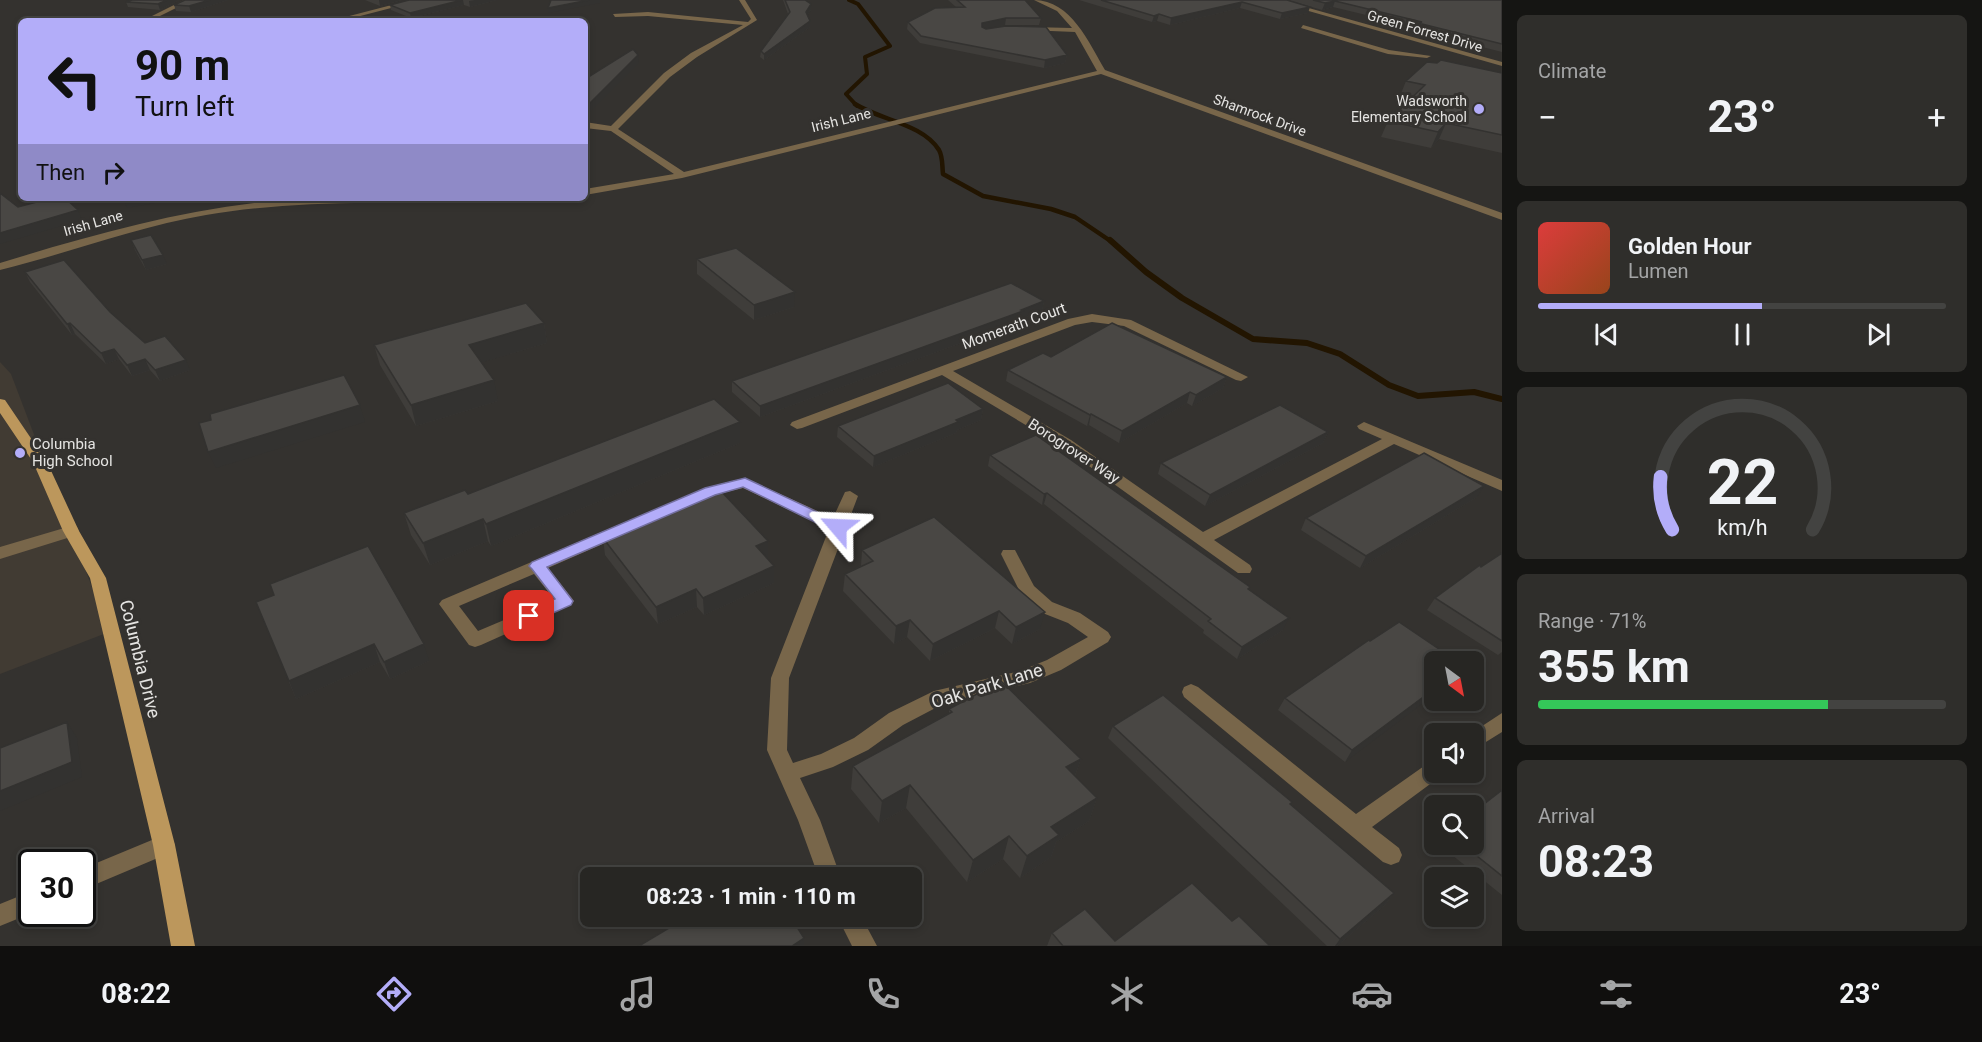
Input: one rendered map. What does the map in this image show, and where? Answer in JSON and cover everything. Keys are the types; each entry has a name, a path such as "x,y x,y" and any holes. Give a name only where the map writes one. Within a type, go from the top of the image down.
{"main road":[{"name":"Columbia Drive","path":"0,403 40,462 71,531 98,578 164,845 183,946"}],"street":[{"path":"151,18 189,0"},
{"path":"356,18 419,0"},
{"path":"613,129 667,75 694,55 755,19 754,14 742,0"},
{"path":"1037,0 1058,9 1077,30 1102,72"},
{"name":"Green Forrest Drive","path":"1273,0 1502,64"},
{"path":"615,15 648,14 750,24"},
{"path":"1303,27 1388,52 1427,56"},
{"path":"1017,29 1077,30"},
{"path":"1425,44 1424,54 1435,62"},
{"name":"Irish Lane","path":"588,191 682,175 1102,72"},
{"name":"Shamrock Drive","path":"1102,72 1502,217"},
{"path":"588,125 613,129 682,175"},
{"path":"206,201 206,212"},
{"name":"Irish Lane","path":"0,267 98,237 206,212 314,201"},
{"name":"Momerath Court","path":"797,425 1072,322 1092,318 1127,323 1241,377"},
{"name":"Borogrover Way","path":"942,370 1066,442 1244,569"},
{"path":"1364,426 1502,486"},
{"path":"1202,539 1393,439"},
{"path":"537,566 565,601 475,640 448,604 710,491 745,483 838,527"},
{"path":"826,867 809,820 777,750 780,678 850,496"},
{"path":"0,553 71,531"},
{"name":"Oak Park Lane","path":"788,773 826,761 861,744 896,719 940,696 1023,678 1054,666 1102,637 1074,618 1046,607 1027,590 1009,554"},
{"path":"1191,692 1391,855"},
{"path":"1484,734 1502,721"},
{"path":"1356,826 1424,777"},
{"path":"96,874 164,845"},
{"path":"0,915 18,908"},
{"path":"854,927 865,946"}],"shaded area":[{"name":"Columbia High School","path":"0,362 11,374 109,632 0,674"}],"building":[{"path":"167,0 158,4 126,2"},
{"path":"185,0 210,0 189,6 174,5"},
{"path":"409,0 462,0 410,13 390,5"},
{"path":"551,0 589,0 548,8"},
{"path":"785,0 805,0 811,4 806,12 810,21 764,54 761,51 790,12"},
{"path":"957,0 1025,0 1041,18 1006,18 982,23 982,27 986,29 1006,26 1046,27 1067,55 1045,60 921,36 908,22 935,8 965,7"},
{"path":"1101,0 1287,0 1310,7 1282,13 1242,2 1171,18 1159,14 1154,16"},
{"path":"1313,0 1502,0 1502,44 1335,1 1325,3"},
{"path":"205,16 207,18 180,18"},
{"path":"633,49 638,55 588,105 588,77"},
{"path":"1441,60 1502,73 1502,135 1446,123 1438,132 1388,121 1425,85 1406,81 1427,62 1437,63"},
{"path":"0,193 18,207 41,201 68,201 78,210 0,233"},
{"path":"151,235 163,255 142,260 131,240"},
{"path":"736,248 795,292 754,305 697,259"},
{"path":"64,260 110,312 145,343 165,336 186,360 155,370 145,359 127,365 114,349 101,353 70,323 67,324 25,272"},
{"path":"1011,283 1044,301 1021,310 1023,311 760,406 732,381"},
{"path":"526,303 544,323 469,345 494,380 411,405 374,345"},
{"path":"1112,323 1227,377 1196,395 1190,392 1122,431 1008,370 1043,353 1051,357"},
{"path":"344,375 360,405 208,452 199,423 211,420 210,414"},
{"path":"948,383 983,409 956,420 958,422 874,456 838,426"},
{"path":"714,399 740,422 486,524 483,519 423,543 404,513 465,490 468,494"},
{"path":"1280,405 1328,432 1210,495 1161,463"},
{"path":"1036,435 1250,587 1248,589 1289,618 1242,647 1208,621 1211,619 1047,493 1044,494 990,455"},
{"path":"1424,453 1484,486 1366,556 1306,518"},
{"path":"720,490 768,541 756,546 774,566 703,598 696,589 656,607 603,538"},
{"path":"934,517 1045,612 1016,627 999,611 933,644 910,620 896,626 845,574 873,561 862,550"},
{"path":"368,546 424,644 384,662 374,644 289,681 256,602 274,595 270,584"},
{"path":"1502,553 1502,641 1435,598 1480,565 1481,567"},
{"path":"1399,622 1442,651 1424,651 1424,696 1352,750 1285,698"},
{"path":"1001,681 1081,759 1066,767 1097,798 1051,827 1059,835 1027,856 1009,836 973,860 910,785 882,801 853,766 952,712 949,709"},
{"path":"1163,695 1292,802 1290,804 1394,893 1340,939 1113,726"},
{"path":"67,722 72,762 0,791 0,748"},
{"path":"1502,790 1502,876 1476,855 1484,855 1484,804"},
{"path":"1192,883 1232,921 1239,916 1270,946 1063,946 1052,933 1085,909 1115,941"},
{"path":"671,927 797,927 804,938 792,946 639,946"}],"waterway":[{"path":"849,0 858,4 890,46 865,57 867,74 846,94 855,104"},
{"path":"855,104 923,134 939,150 943,174 983,196 1051,209 1075,217 1112,242"},
{"path":"1110,240 1146,272 1182,298 1253,339 1307,343 1340,354 1389,385 1418,396 1474,392 1502,399"}],"place":[{"name":"Wadsworth Elementary School","path":"1479,109"},
{"name":"Columbia High School","path":"20,453"}],"route":[{"path":"529,616 565,601 537,566 710,491 745,483 838,527"}]}
